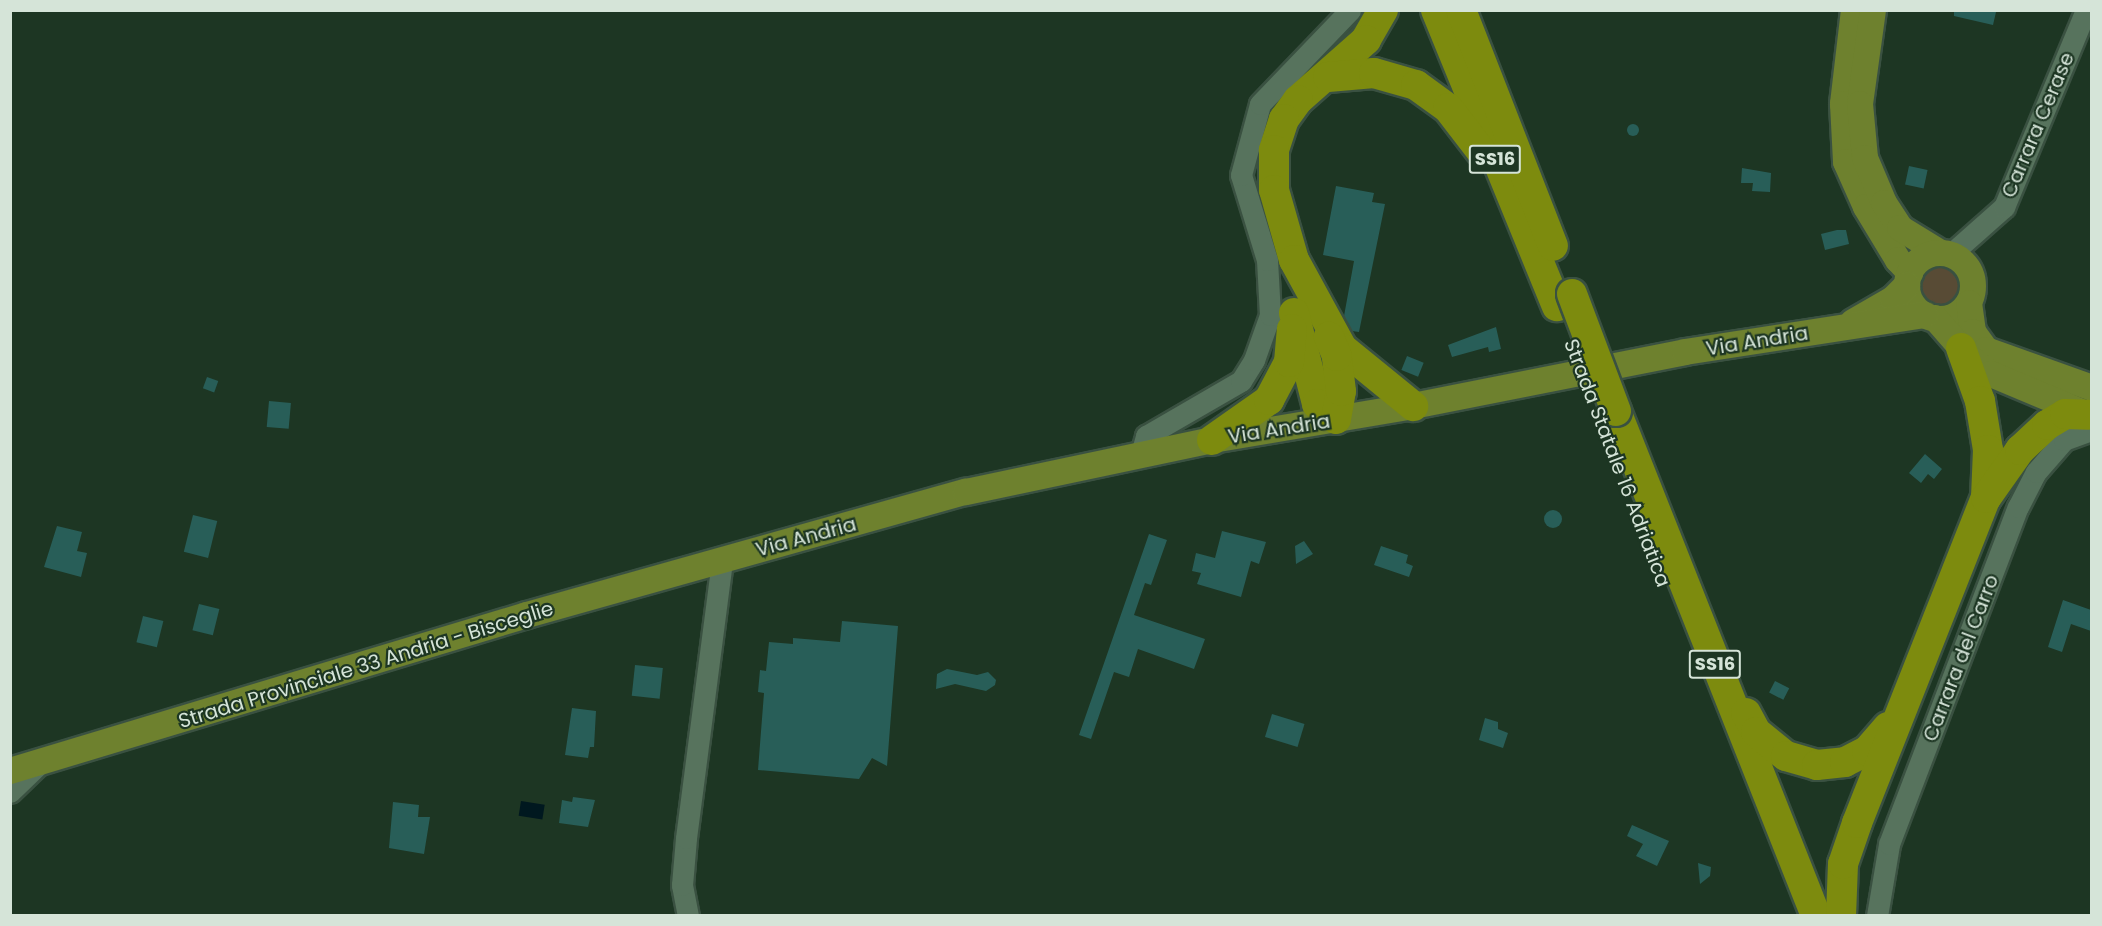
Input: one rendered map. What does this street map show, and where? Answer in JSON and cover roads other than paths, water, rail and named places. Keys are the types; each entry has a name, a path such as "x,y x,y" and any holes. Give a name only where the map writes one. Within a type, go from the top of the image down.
{"highway":[{"path":"1336,419 1341,391 1337,356 1305,310 1294,260 1274,190 1274,150 1284,119 1298,100 1328,77 1366,40 1383,10"},
{"name":"Strada Statale 16 Adriatica","path":"1436,10 1503,180 1564,300"},
{"name":"Strada Statale 16 Adriatica","path":"1461,10 1564,300 1797,915"},
{"name":"SS16","path":"1328,77 1374,74 1416,85 1448,108 1503,180"},
{"path":"1305,310 1342,348 1413,406"},
{"path":"1212,440 1269,400 1288,362 1305,310"},
{"name":"SS16","path":"1961,348 1980,401 1988,450 1986,498"},
{"name":"SS16","path":"1841,915 1843,864 1894,721 1986,498 2020,450 2047,425 2065,414 2091,412"},
{"name":"Strada Statale 16 Adriatica","path":"1608,416 1700,628 1816,915"},
{"name":"SS16","path":"1700,628 1756,732 1786,756 1817,765 1845,762 1867,751 1894,721"}],"main road":[{"path":"1854,10 1845,70 1842,138 1846,162 1866,207 1909,279 1912,303 1990,374 2091,412"},
{"path":"1874,10 1860,104 1865,158 1884,203 1900,228 1945,253 1972,274 1974,284 1969,303 1973,332 1986,350 2091,412"},
{"name":"Via Andria","path":"1843,328 1893,299 1922,258 1945,253"},
{"name":"Via Andria","path":"722,560 966,492 1141,454 1413,406 1685,352 1843,328 1954,316 1969,303"},
{"name":"Strada Provinciale 33 Andria - Bisceglie","path":"10,771 722,560"}],"street":[{"path":"1141,454 1146,436 1241,381 1254,360 1270,315 1267,260 1241,175 1260,104 1350,10"},
{"name":"Carrara Cerase","path":"1945,253 2004,207 2086,10"},
{"name":"Carrara del Carro","path":"1877,915 1889,844 2018,507 2036,472 2091,412"},
{"path":"688,915 682,885 686,838 722,560"},
{"path":"10,792 39,764"}],"water":[{"path":"521,801 545,805 542,820 519,816"}]}
